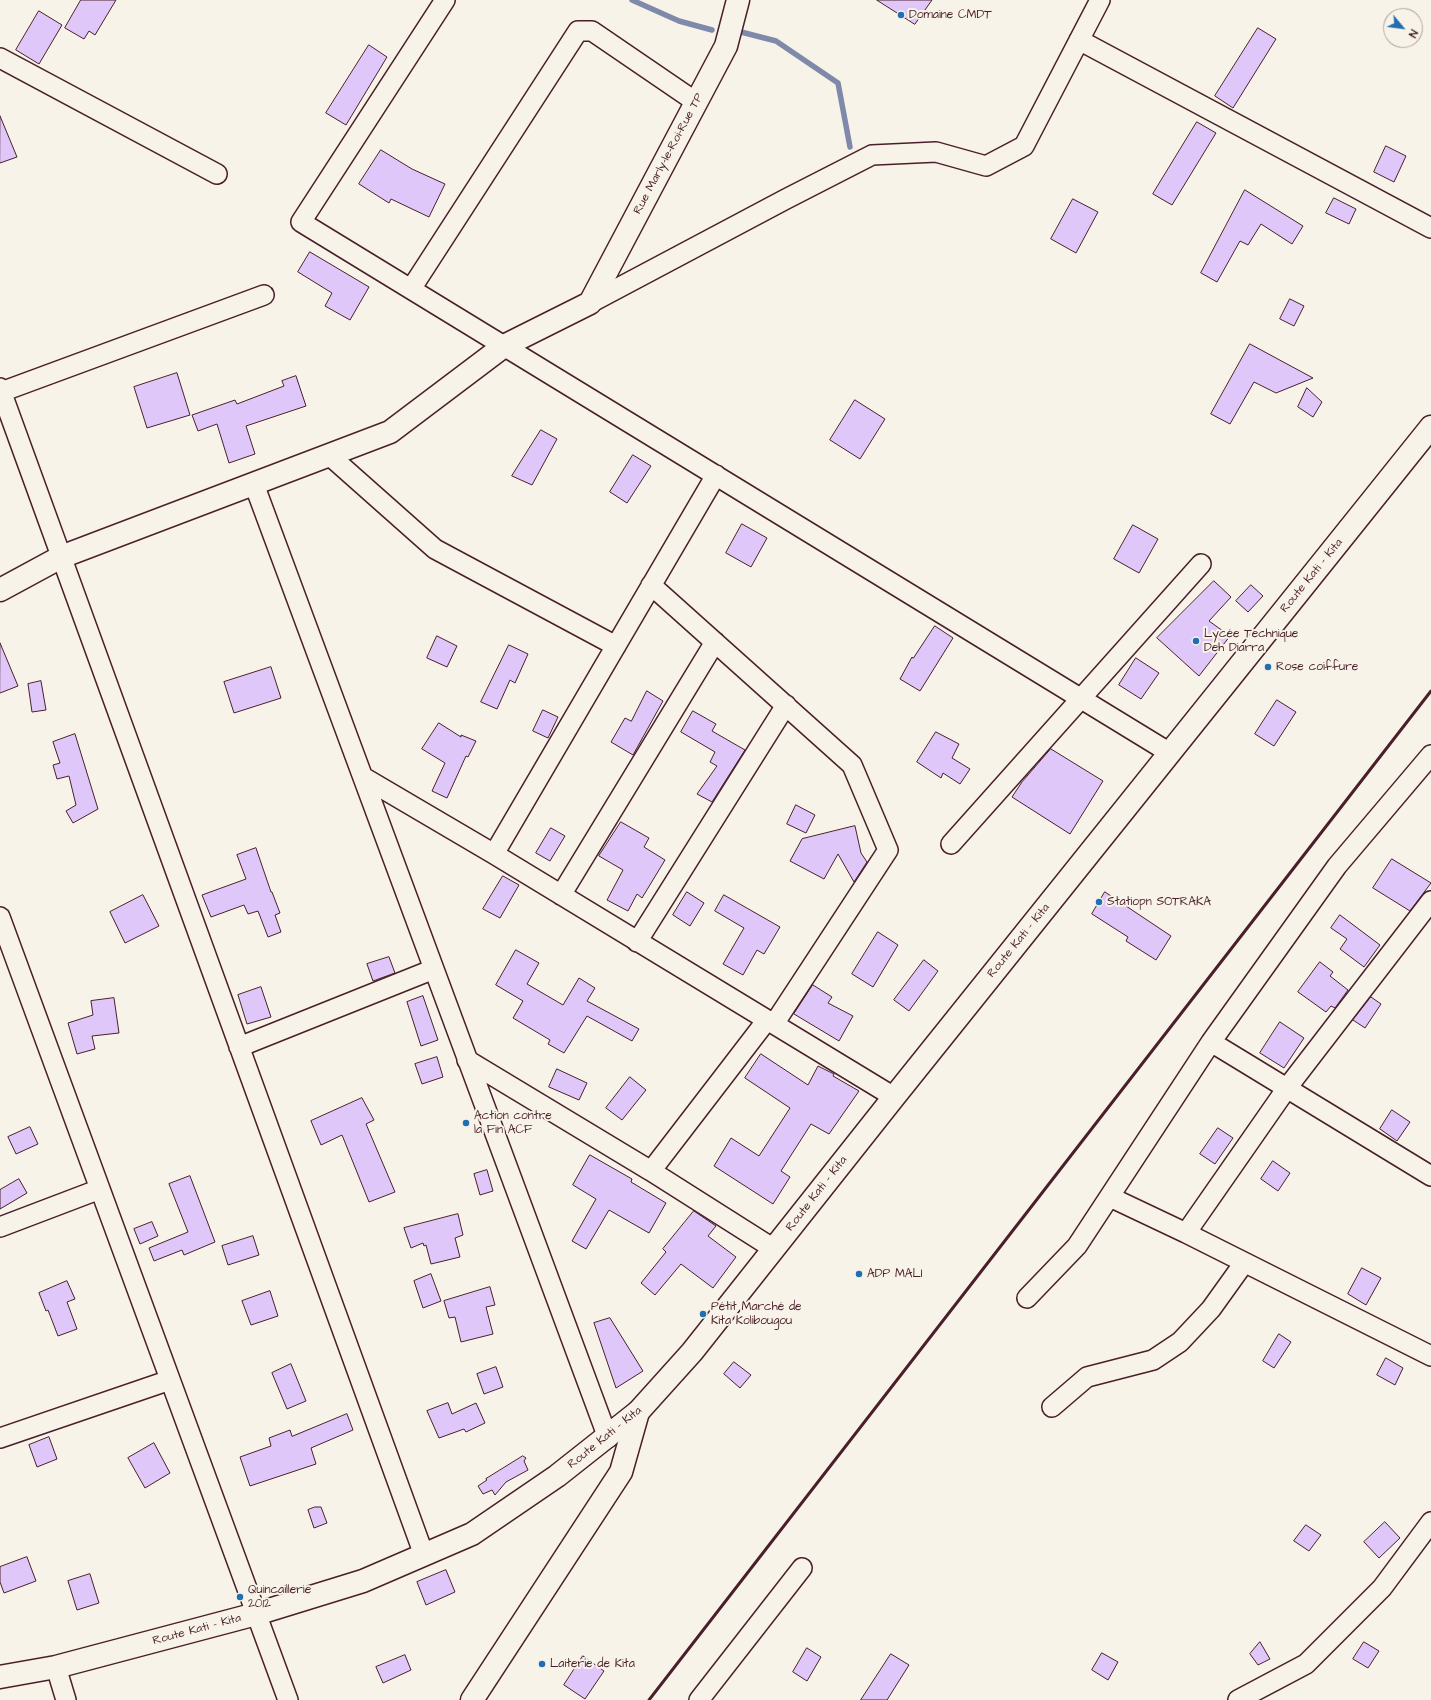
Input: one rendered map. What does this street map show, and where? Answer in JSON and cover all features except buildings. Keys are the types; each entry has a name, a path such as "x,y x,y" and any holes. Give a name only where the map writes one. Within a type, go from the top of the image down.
{"main road":[{"name":"Rue Marly-le-Roi-Rue TP","path":"590,303 726,46 738,0"},
{"path":"0,590 61,557 390,432 504,346 590,303"},
{"name":"Route Kati - Kita","path":"0,1677 56,1667 256,1614 363,1581 472,1534 557,1476 608,1438 638,1412 692,1352 894,1097 1431,427"},
{"path":"472,1700 621,1472 638,1412"}],"street":[{"path":"445,0 301,222 1170,753"},
{"path":"590,303 786,199 872,156 936,152 986,166 1024,146 1100,0"},
{"path":"411,289 578,31 592,31 696,102"},
{"path":"1079,40 1431,228"},
{"path":"0,58 217,174"},
{"path":"264,295 1,390 424,1555"},
{"path":"329,455 435,549 616,646"},
{"path":"494,854 716,475"},
{"path":"254,484 608,1438"},
{"path":"951,844 1201,564"},
{"path":"651,584 852,765 888,850 770,1022 651,1171"},
{"path":"561,895 715,642"},
{"path":"637,942 786,705"},
{"path":"1026,1298 1078,1246 1211,1042 1337,866 1431,754"},
{"path":"363,777 494,854 894,1097"},
{"path":"1186,1233 1287,1088 1431,901"},
{"path":"0,917 288,1700"},
{"path":"239,1047 434,969"},
{"path":"1211,1042 1431,1176"},
{"path":"467,1060 651,1171 774,1249"},
{"path":"0,1227 100,1189"},
{"path":"1110,1197 1186,1233 1431,1356"},
{"path":"1052,1406 1087,1377 1154,1360 1180,1342 1211,1309 1244,1262"},
{"path":"0,1438 170,1380"},
{"path":"1238,1700 1306,1664 1382,1588 1431,1522"},
{"path":"699,1700 802,1568"},
{"path":"56,1667 66,1700"}],"waterway":[{"path":"632,0 679,21 712,30"},
{"path":"741,32 776,41 838,83 850,147"}],"railway":[{"path":"649,1700 1431,691"}],"place":[{"name":"Domaine CMDT","path":"901,15"},
{"name":"Lycée Technique Deh Diarra","path":"1196,641"},
{"name":"Rose coiffure","path":"1268,667"},
{"name":"Statiopn SOTRAKA","path":"1099,902"},
{"name":"Action contre la Fin ACF","path":"466,1123"},
{"name":"ADP MALI","path":"859,1274"},
{"name":"Pétit Marché de Kita Kolibougou","path":"703,1314"},
{"name":"Quincaillerie 2012","path":"240,1597"},
{"name":"Laiterie de Kita","path":"542,1664"}]}
